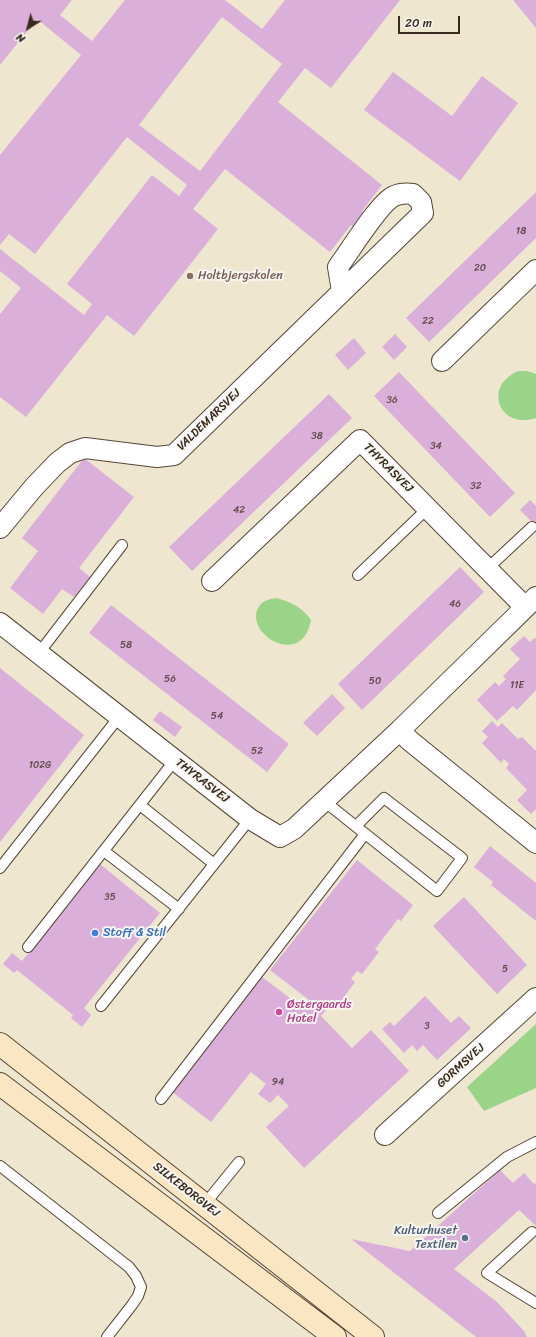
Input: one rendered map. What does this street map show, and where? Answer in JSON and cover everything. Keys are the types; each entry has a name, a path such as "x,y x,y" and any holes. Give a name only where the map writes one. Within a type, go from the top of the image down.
{"main road":[{"name":"SILKEBORGVEJ","path":"0,1044 372,1337"},
{"path":"0,1084 335,1337"}],"street":[{"name":"VALDEMARSVEJ","path":"0,528 34,487 57,463 70,453 85,448 156,457 174,454 423,213 421,202 413,194 403,193 393,196 381,207 338,267 342,291"},
{"path":"442,361 536,270"},
{"name":"THYRASVEJ","path":"0,623 250,819 280,837 294,829 400,730 530,602 488,569 360,440 212,581"},
{"path":"400,730 409,740 536,843"},
{"name":"GORMSVEJ","path":"385,1135 536,998"}],"lane":[{"path":"358,575 428,508"},
{"path":"488,569 532,527"},
{"path":"38,653 122,545"},
{"path":"0,868 119,717"},
{"path":"28,947 175,760"},
{"path":"324,801 437,891 462,858 384,798 356,826"},
{"path":"140,805 214,864"},
{"path":"101,1006 250,819"},
{"path":"161,1099 365,834"},
{"path":"104,851 179,909"},
{"path":"438,1214 507,1157 536,1142"},
{"path":"204,1204 239,1162"},
{"path":"0,1166 129,1267 136,1276 141,1287 138,1296 106,1337"},
{"path":"532,1232 487,1273 536,1303"}],"green space":[{"path":"518,371 527,371 536,374 536,418 523,420 513,418 505,413 500,405 498,396 501,387 507,378"},
{"path":"276,598 287,601 296,606 311,620 304,637 296,643 287,645 277,643 268,638 261,631 257,623 256,614 260,605 270,599"},
{"path":"536,1024 536,1088 484,1111 467,1087"}],"building":[{"path":"0,0 72,0 60,15 92,41 125,0 225,0 262,29 285,0 400,0 331,88 305,68 278,102 382,185 362,211 376,220 364,235 351,225 330,252 225,169 193,209 218,229 134,336 107,315 26,417 0,397 0,314 21,288 0,271 0,249 84,315 92,304 67,284 152,175 179,196 187,185 127,137 35,254 9,234 0,245 0,155 81,55 37,19 0,65","holes":["222,17 282,64 200,171 139,125"]},
{"path":"513,0 536,0 536,28"},
{"path":"393,72 452,116 482,76 518,103 460,181 364,110"},
{"path":"536,192 536,238 429,342 406,318"},
{"path":"395,334 407,347 394,360 382,347"},
{"path":"354,338 366,353 348,370 335,355"},
{"path":"399,372 515,493 490,517 374,396"},
{"path":"329,394 352,418 192,571 169,547"},
{"path":"84,458 134,497 79,568 90,577 74,597 62,589 43,614 10,588 38,551 22,538"},
{"path":"530,500 536,506 536,526 520,510"},
{"path":"460,567 484,592 362,710 338,684"},
{"path":"111,605 289,744 267,772 89,633"},
{"path":"524,636 530,642 534,638 536,639 536,690 517,710 513,706 497,721 477,700 495,682 499,686 506,679 503,676 520,659 510,649"},
{"path":"0,668 84,735 0,842"},
{"path":"332,694 345,708 317,736 303,723"},
{"path":"160,711 182,727 175,737 153,720"},
{"path":"492,721 498,727 502,723 518,739 522,737 536,751 536,809 531,814 517,800 527,790 506,768 509,764 504,759 501,763 482,743 488,737 482,731"},
{"path":"490,846 536,883 536,921 491,885 493,882 474,867"},
{"name":"Østergaards Hotel","path":"357,860 413,905 401,921 398,919 375,949 379,952 362,974 357,971 351,979 355,982 338,1005 333,1002 321,1016 352,1048 371,1030 409,1071 304,1168 266,1127 289,1106 278,1095 270,1103 258,1094 266,1084 251,1072 211,1122 171,1091 262,977 303,1008 309,1000 270,970"},
{"name":"Stoff & Stil","path":"100,864 160,913 84,1008 91,1015 82,1027 71,1018 73,1015 17,970 14,973 3,964 12,953 22,961"},
{"path":"464,897 527,965 497,994 433,926"},
{"path":"425,996 451,1023 459,1016 471,1028 437,1060 423,1045 417,1051 412,1045 404,1053 382,1029 390,1022 394,1026"},
{"path":"500,1170 513,1183 524,1173 534,1184 536,1183 536,1226 519,1210 454,1269 497,1302 524,1331 527,1337 476,1337 351,1239 410,1251"}],"place":[{"name":"Holtbjergskolen","path":"190,276"},
{"name":"Stoff & Stil","path":"95,933"},
{"name":"Østergaards Hotel","path":"279,1012"},
{"name":"Kulturhuset Textilen","path":"465,1238"}]}
